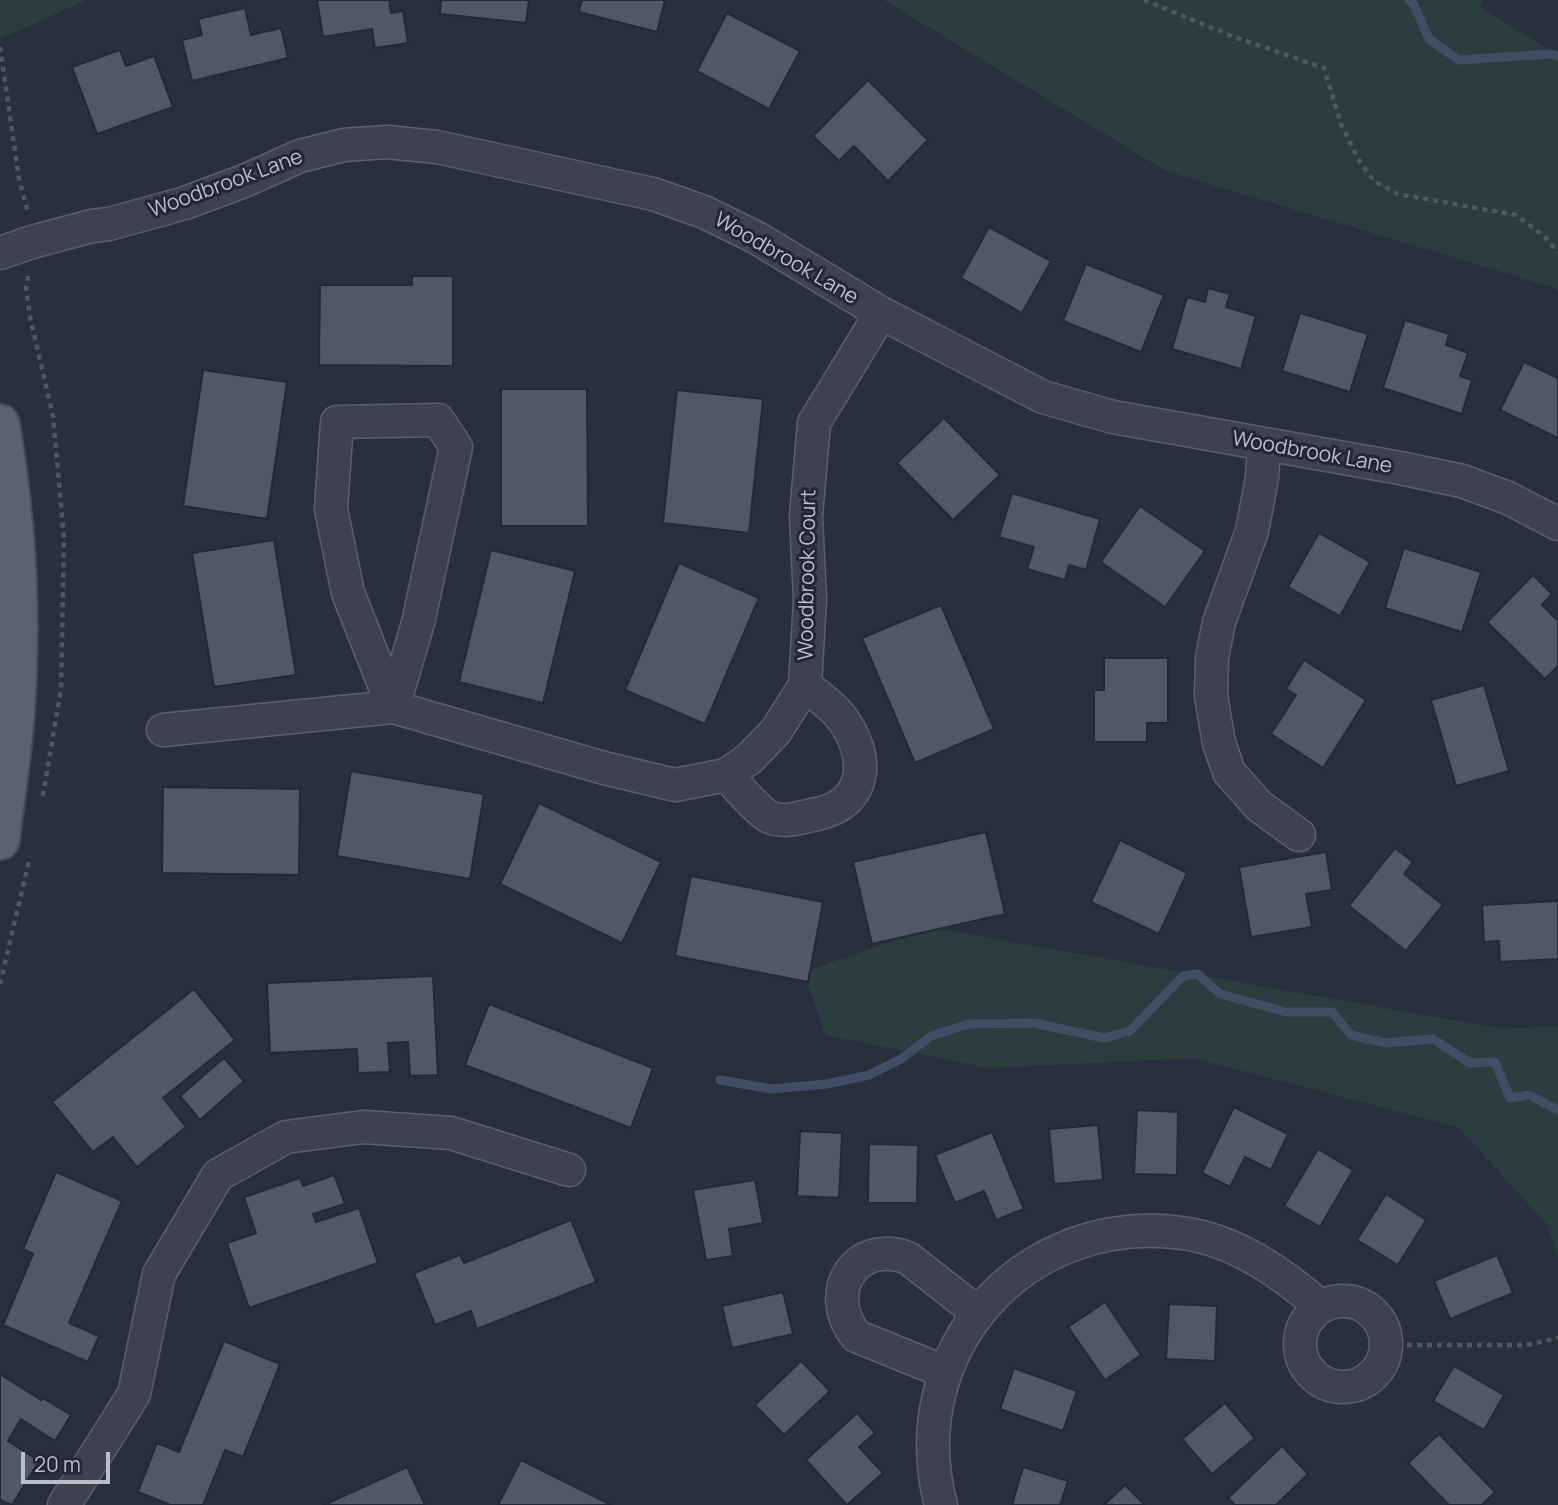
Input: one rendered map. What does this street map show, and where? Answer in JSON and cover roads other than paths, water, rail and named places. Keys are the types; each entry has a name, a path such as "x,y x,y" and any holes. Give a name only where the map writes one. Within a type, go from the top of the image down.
{"main road":[{"path":"0,424 16,551 18,645 15,713 0,840"}],"street":[{"name":"Woodbrook Lane","path":"7,250 185,203 300,156 344,145 387,142 437,146 653,194 704,212 757,238 881,313 1044,397 1113,417 1462,481 1508,498 1558,524"},
{"name":"Woodbrook Court","path":"163,730 393,708 604,768 675,785 726,775 749,759 776,731 805,685 810,600 807,516 814,423 881,313"},
{"path":"438,420 456,447 418,623 393,708 348,593 331,509 337,422 438,420"},
{"path":"1264,445 1262,478 1252,531 1219,622 1212,658 1211,696 1219,743 1229,772 1259,806 1299,835"},
{"path":"726,775 768,817 790,820 834,810 852,796 860,780 858,749 841,718 805,685"},
{"path":"64,1505 134,1394 159,1274 218,1175 286,1137 363,1127 451,1133 569,1170"},
{"path":"941,1505 935,1481 932,1444 935,1408 945,1372 978,1313 1006,1283 1038,1261 1075,1243 1112,1233 1149,1230 1184,1233 1219,1242 1266,1265 1293,1282 1321,1307"},
{"path":"945,1372 856,1336 846,1324 841,1309 841,1294 846,1278 856,1266 869,1257 884,1253 899,1255 908,1258 978,1313"},
{"path":"1345,1300 1363,1305 1377,1316 1385,1331 1387,1350 1380,1368 1368,1381 1351,1388 1335,1387 1319,1381 1306,1367 1300,1351 1301,1334 1309,1317 1321,1307 1345,1300"}],"waterway":[{"path":"1409,0 1414,5 1429,39 1459,60 1550,54 1558,56"},
{"path":"720,1080 771,1089 827,1084 869,1075 901,1059 931,1036 969,1024 1034,1023 1104,1038 1130,1031 1183,976 1198,974 1220,994 1286,1012 1332,1012 1351,1035 1385,1043 1433,1039 1470,1063 1495,1062 1510,1098 1529,1095 1558,1110"}]}
